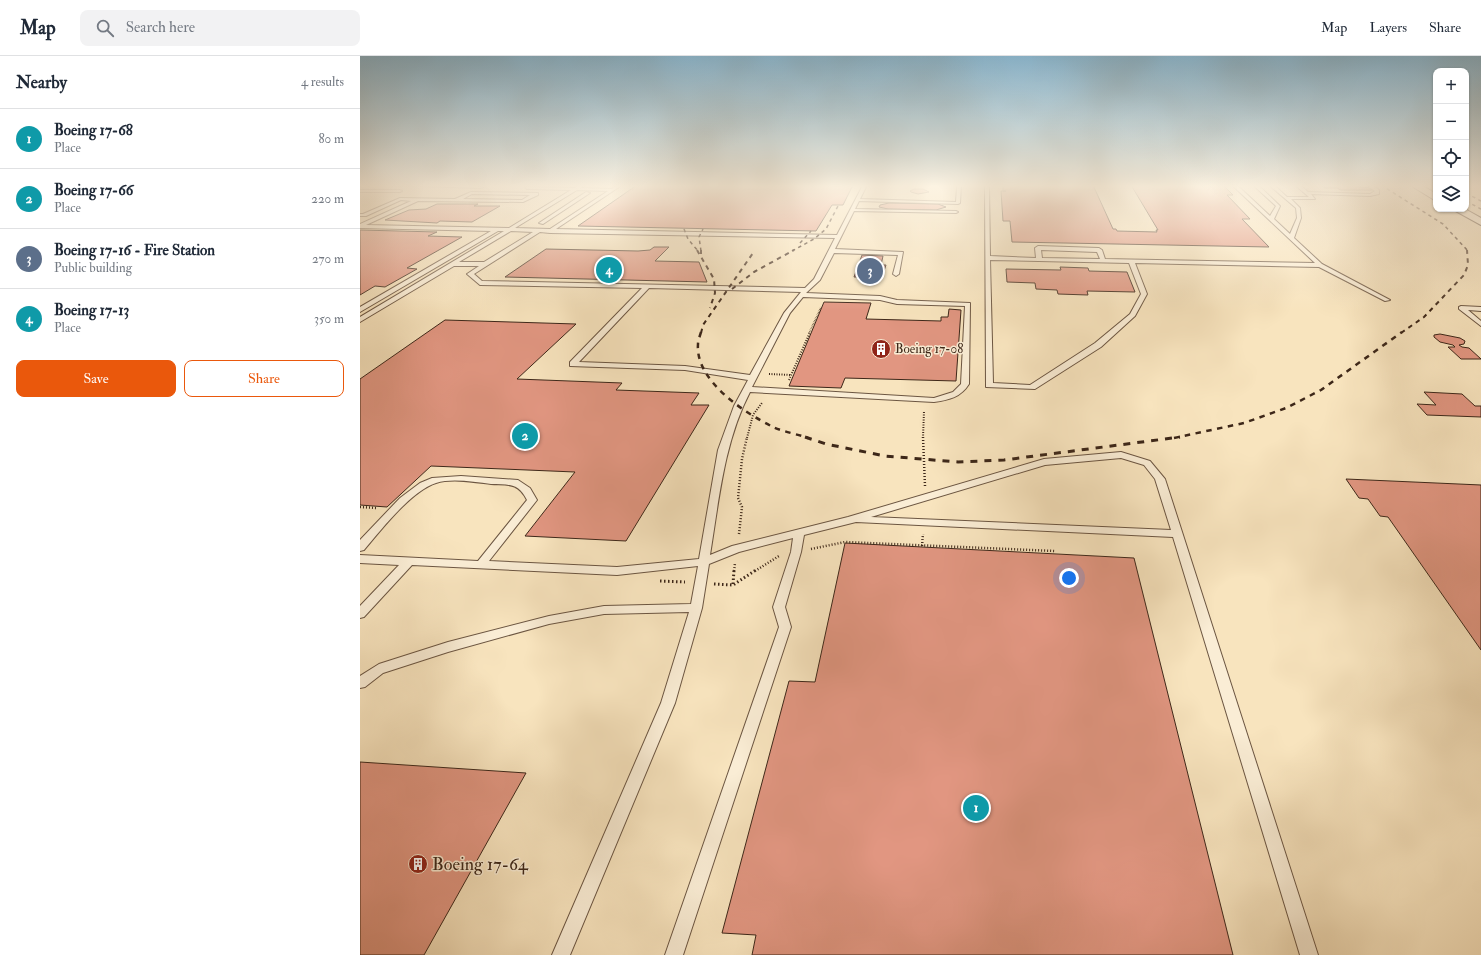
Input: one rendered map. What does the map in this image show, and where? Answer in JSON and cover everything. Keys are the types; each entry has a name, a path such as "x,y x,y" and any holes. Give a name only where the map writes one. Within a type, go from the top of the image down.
{"lane":[{"path":"403,227 839,237"},
{"path":"360,310 500,227"},
{"path":"360,320 514,227"},
{"path":"550,230 555,227"},
{"path":"561,955 668,703 696,608 722,450 738,406 787,314 817,280 845,227"},
{"path":"987,227 989,385 1032,387 1098,344 1133,315 1144,294 1131,261"},
{"path":"1280,227 1320,265 1387,300"},
{"path":"1292,238 1296,227"},
{"path":"539,230 470,274 480,283 804,293 818,296 880,298 897,302 968,304 965,384 962,390 954,394 934,400 746,389"},
{"path":"1039,259 1038,248 1099,250 1103,261"},
{"path":"832,251 901,253 896,274"},
{"path":"987,258 1320,265"},
{"path":"439,263 486,264"},
{"path":"648,287 572,364 685,368 752,378"},
{"path":"1481,309 1461,308 1481,324"},
{"path":"360,559 617,571 704,562 737,549 851,520 1044,462 1122,455 1147,463 1160,479 1309,955"},
{"path":"360,547 395,509 420,487 432,481 447,479 518,483 527,490 532,500 481,564"},
{"path":"851,520 1178,534"},
{"path":"674,955 785,627 779,607 796,552 799,532"},
{"path":"360,614 409,561"},
{"path":"360,683 379,669 549,620 604,610 696,608"}],"path":[{"path":"733,584 742,507 738,498 742,459 753,415 760,404 770,399 785,396 785,391 791,375 824,300 813,300 818,296"},
{"path":"925,403 922,448 926,498"},
{"path":"922,546 924,523"}],"building":[{"path":"623,227 818,227 816,231"},
{"path":"1011,227 1112,227 1117,231 1157,232 1156,230 1158,230 1156,227 1250,227 1269,247 1012,242"},
{"path":"360,230 437,232 428,236 462,237 407,268 417,269 385,287 375,286 360,295"},
{"path":"654,247 669,247 655,261 699,262 707,282 505,277 546,249 638,251 650,250"},
{"path":"862,255 883,256 881,265 886,265 882,277 854,277"},
{"path":"1060,267 1088,268 1089,271 1127,272 1135,292 1087,291 1088,295 1058,294 1057,290 1036,289 1035,283 1007,282 1006,269 1061,270"},
{"name":"Boeing 17-08","path":"824,302 871,303 866,319 941,321 941,317 948,317 949,309 961,310 956,381 845,378 841,388 789,386"},
{"path":"445,320 576,324 517,379 622,383 616,390 699,393 691,405 709,405 626,541 525,536 575,472 431,466 387,507 360,505 360,379"},
{"path":"1440,334 1460,338 1465,341 1464,344 1459,345 1469,348 1481,359 1461,359 1448,347 1455,347 1453,345 1440,342 1434,337 1434,335"},
{"path":"1424,392 1462,394 1475,406 1481,406 1481,417 1427,415 1417,404 1436,405"},
{"path":"1346,479 1481,485 1481,650 1388,517 1380,516 1368,499 1359,498"},
{"path":"845,543 1134,558 1233,955 752,955 756,935 722,933 789,681 815,682"},
{"name":"Boeing 17-64","path":"360,762 526,773 424,955 360,955"}],"railway":[{"path":"792,251 814,239 827,227"},
{"path":"1446,227 1468,251"},
{"path":"684,229 688,239 698,251"},
{"path":"701,251 699,237 703,229"},
{"path":"800,243 811,231"},
{"path":"697,250 714,279 715,293 710,308"},
{"path":"732,289 754,272 794,250"},
{"path":"1401,333 1424,317 1464,275 1468,265 1467,250"},
{"path":"701,333 703,325 753,253"},
{"path":"701,332 698,342 699,358 713,383 724,394 749,413 773,427 808,438"},
{"path":"1177,437 1244,423 1286,408 1321,390 1402,332"},
{"path":"808,438 826,444 885,456 958,462 1004,460 1177,437"}],"place":[{"name":"Boeing 17-13","path":"609,270"},
{"name":"Boeing 17-16 - Fire Station","path":"870,271"},
{"name":"Boeing 17-08","path":"881,349"},
{"name":"Boeing 17-66","path":"525,436"},
{"name":"Boeing 17-68","path":"976,808"},
{"name":"Boeing 17-64","path":"418,864"}]}
